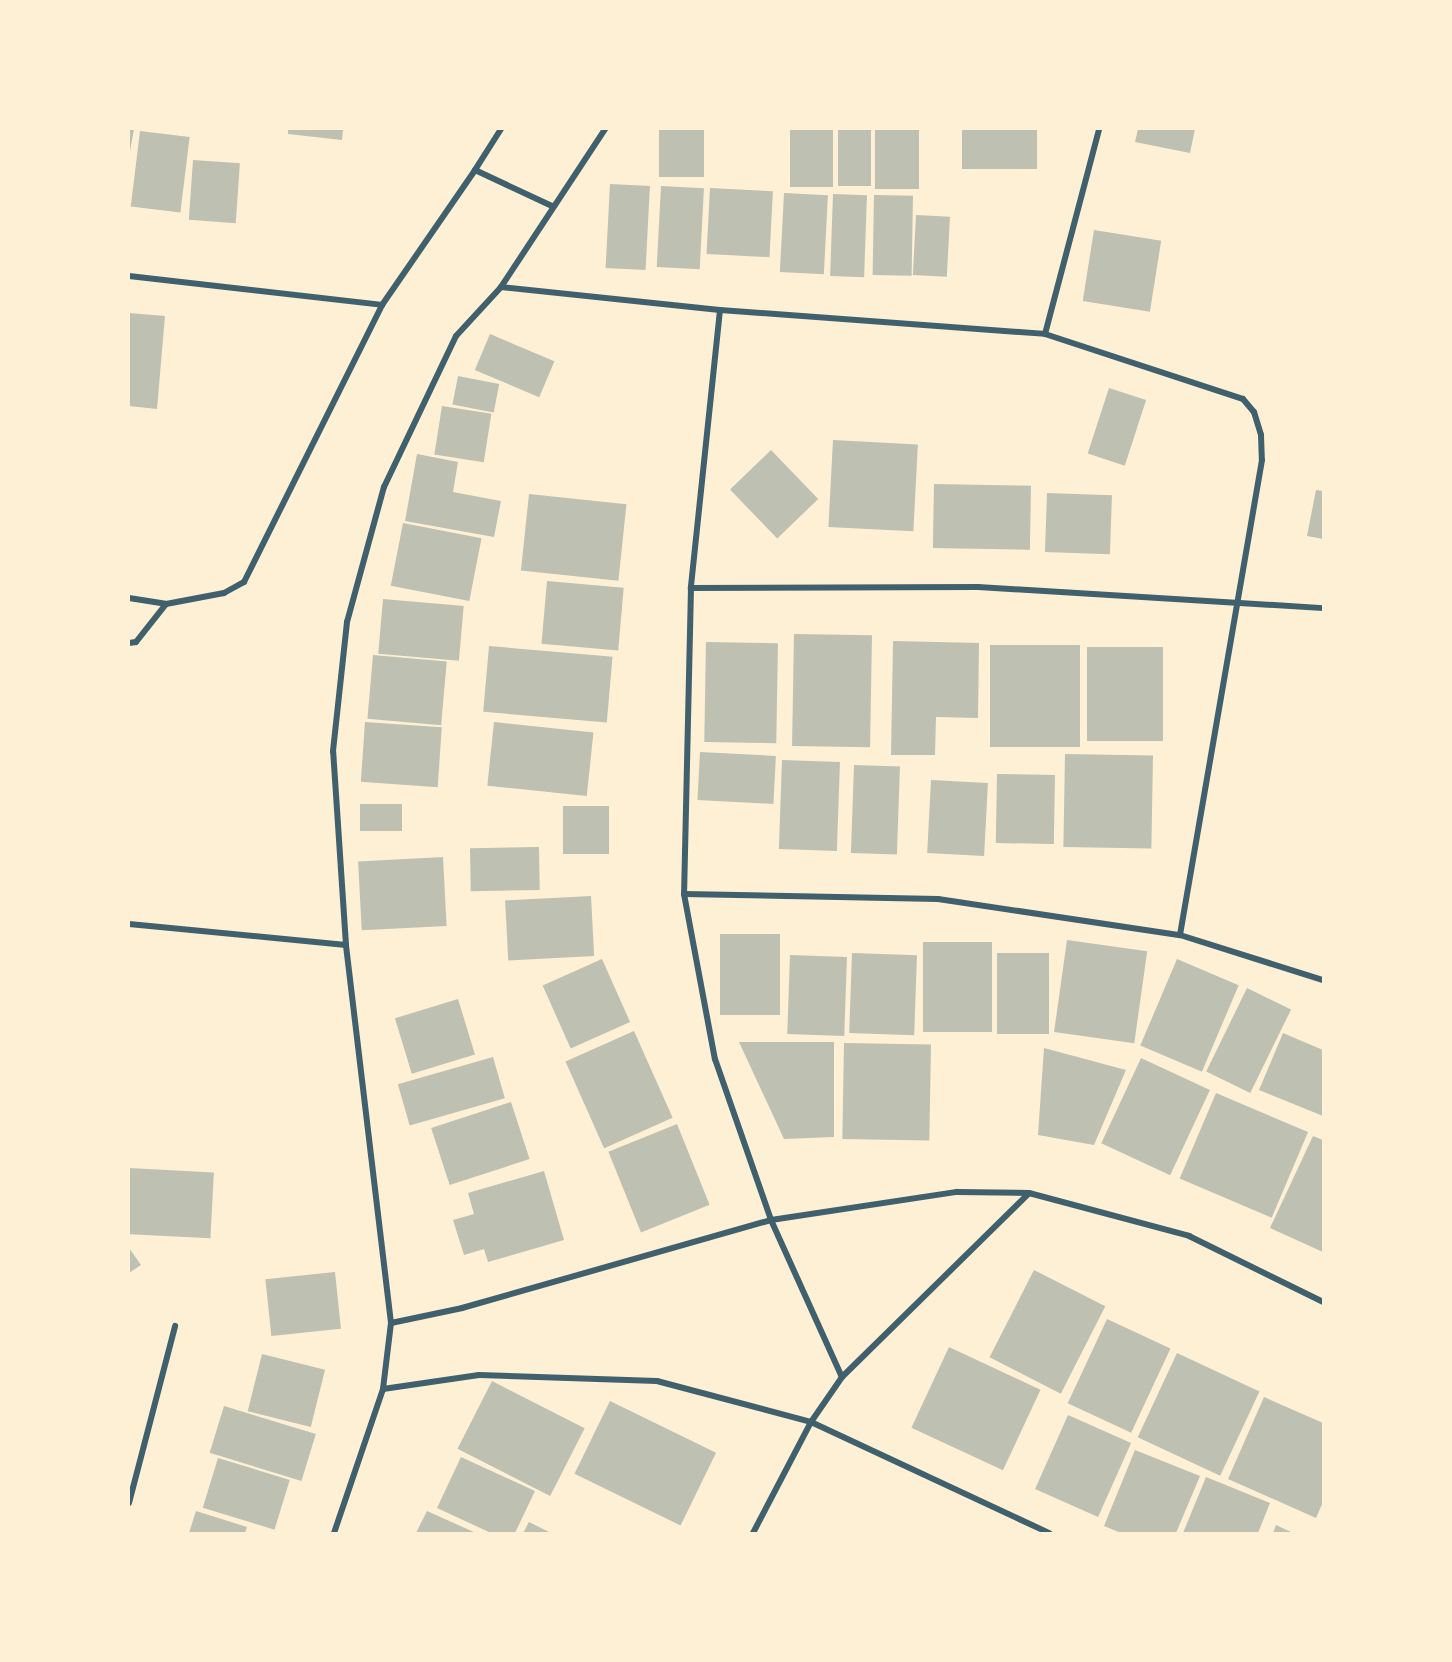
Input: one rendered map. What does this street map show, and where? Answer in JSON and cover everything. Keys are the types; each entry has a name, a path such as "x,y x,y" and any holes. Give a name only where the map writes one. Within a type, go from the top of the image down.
{"street":[{"path":"129,598 166,604 224,593 244,582 382,305 501,129"},
{"path":"334,1533 382,1389 391,1323 346,945 333,751 347,622 384,487 456,336 501,287 552,206 598,145 605,129"},
{"path":"1046,334 1099,129"},
{"path":"475,170 552,206"},
{"path":"129,276 382,305"},
{"path":"501,287 720,310 1046,334 1243,399 1257,420 1262,460 1235,602 1180,935"},
{"path":"720,310 691,588 684,894 716,1059 771,1220 843,1377"},
{"path":"691,588 978,586 1323,608"},
{"path":"129,643 136,642 166,604"},
{"path":"684,894 938,899 1180,935 1323,980"},
{"path":"129,924 346,945"},
{"path":"391,1323 462,1308 771,1220 957,1192 1029,1193 1189,1236 1323,1302"},
{"path":"753,1533 811,1422 843,1377 1029,1193"},
{"path":"129,1503 175,1326"},
{"path":"382,1389 479,1375 657,1381 811,1422 1049,1533"}],"building":[{"path":"129,129 134,129 130,151 129,151"},
{"path":"288,129 343,129 342,140 288,134"},
{"path":"659,129 704,129 704,177 659,177"},
{"path":"790,129 833,129 833,187 790,187"},
{"path":"838,129 871,129 871,186 838,186"},
{"path":"875,129 919,129 919,189 875,189"},
{"path":"962,129 1037,129 1037,169 962,169"},
{"path":"1138,129 1195,129 1190,153 1135,142"},
{"path":"140,131 190,137 180,213 131,206"},
{"path":"193,160 240,163 236,223 189,220"},
{"path":"610,184 650,186 646,270 606,268"},
{"path":"661,186 704,188 700,269 657,267"},
{"path":"710,188 773,191 769,257 707,254"},
{"path":"784,193 828,195 824,274 780,272"},
{"path":"833,194 867,195 864,277 830,276"},
{"path":"874,195 913,196 912,276 873,275"},
{"path":"916,215 950,217 947,277 913,275"},
{"path":"1094,230 1161,241 1150,312 1083,301"},
{"path":"129,313 165,316 157,409 129,406"},
{"path":"490,334 554,361 539,397 475,370"},
{"path":"458,376 499,384 494,412 452,404"},
{"path":"1109,388 1146,400 1125,466 1088,454"},
{"path":"442,406 491,414 484,462 434,454"},
{"path":"833,440 918,444 913,531 828,527"},
{"path":"771,450 818,499 777,539 730,490"},
{"path":"417,454 458,462 453,492 501,501 494,537 405,521"},
{"path":"934,484 1031,486 1030,550 933,548"},
{"path":"1316,490 1323,491 1323,539 1307,536"},
{"path":"1047,493 1112,495 1110,554 1045,552"},
{"path":"529,494 626,504 618,581 521,571"},
{"path":"403,523 482,538 469,601 391,586"},
{"path":"547,581 624,588 618,650 542,644"},
{"path":"383,599 464,606 459,661 378,654"},
{"path":"794,634 872,635 870,747 792,746"},
{"path":"893,641 979,643 978,718 936,717 935,755 891,755"},
{"path":"706,642 778,643 776,743 704,742"},
{"path":"990,645 1080,645 1080,747 990,747"},
{"path":"489,646 613,657 607,723 483,712"},
{"path":"1087,647 1163,647 1163,741 1087,741"},
{"path":"373,655 447,661 441,725 367,719"},
{"path":"365,722 442,727 438,787 361,782"},
{"path":"494,722 593,732 587,796 487,786"},
{"path":"700,752 776,756 773,804 697,800"},
{"path":"1065,754 1153,756 1151,849 1063,847"},
{"path":"782,760 840,762 837,851 779,849"},
{"path":"854,765 900,767 897,855 851,853"},
{"path":"997,774 1055,775 1054,844 996,843"},
{"path":"931,780 988,783 984,856 927,853"},
{"path":"360,804 402,804 402,831 360,831"},
{"path":"563,806 609,806 609,854 563,854"},
{"path":"539,847 540,890 471,891 470,848"},
{"path":"443,857 447,926 362,930 358,861"},
{"path":"591,896 594,956 508,960 505,901"},
{"path":"720,934 780,934 780,1015 720,1015"},
{"path":"1067,940 1147,951 1134,1043 1054,1032"},
{"path":"923,942 992,942 992,1032 923,1032"},
{"path":"852,953 917,955 914,1035 849,1033"},
{"path":"997,953 1049,953 1049,1034 997,1034"},
{"path":"790,955 847,957 844,1036 787,1034"},
{"path":"602,959 630,1022 571,1048 543,985"},
{"path":"1177,959 1239,985 1202,1072 1140,1046"},
{"path":"1247,988 1291,1009 1250,1093 1206,1072"},
{"path":"458,999 475,1054 412,1074 395,1018"},
{"path":"634,1031 673,1118 604,1148 565,1062"},
{"path":"1283,1033 1323,1050 1323,1116 1259,1090"},
{"path":"739,1042 834,1042 834,1137 784,1139"},
{"path":"844,1043 931,1045 929,1141 842,1139"},
{"path":"1044,1048 1126,1070 1094,1145 1038,1135"},
{"path":"493,1057 505,1098 410,1126 398,1084"},
{"path":"1141,1058 1210,1090 1170,1175 1101,1143"},
{"path":"1216,1093 1308,1132 1272,1218 1180,1179"},
{"path":"511,1102 530,1159 450,1185 431,1128"},
{"path":"677,1124 710,1205 641,1232 608,1152"},
{"path":"1313,1136 1323,1140 1323,1252 1270,1228"},
{"path":"129,1168 214,1172 210,1238 129,1234"},
{"path":"544,1171 564,1240 488,1262 484,1249 464,1255 453,1220 474,1214 468,1193"},
{"path":"129,1248 141,1265 129,1273"},
{"path":"1034,1270 1105,1306 1061,1394 990,1357"},
{"path":"335,1272 341,1329 271,1336 265,1279"},
{"path":"1107,1319 1170,1349 1131,1433 1068,1403"},
{"path":"949,1347 1041,1390 1003,1470 911,1428"},
{"path":"1177,1353 1259,1391 1220,1476 1138,1437"},
{"path":"262,1354 325,1370 311,1427 248,1411"},
{"path":"492,1381 585,1428 550,1496 457,1449"},
{"path":"1264,1397 1323,1423 1323,1502 1316,1518 1228,1479"},
{"path":"610,1401 716,1453 681,1526 574,1474"},
{"path":"224,1406 316,1434 301,1481 210,1453"},
{"path":"1068,1415 1131,1443 1098,1517 1035,1489"},
{"path":"1135,1450 1200,1476 1176,1533 1121,1533 1104,1526"},
{"path":"461,1457 535,1491 515,1533 491,1533 437,1508"},
{"path":"218,1458 290,1480 275,1530 203,1508"},
{"path":"1206,1477 1270,1503 1258,1533 1183,1533"},
{"path":"196,1511 247,1527 245,1533 189,1533"},
{"path":"427,1511 476,1533 416,1533"},
{"path":"529,1522 551,1533 523,1533"},
{"path":"1276,1525 1293,1533 1273,1533"}]}
